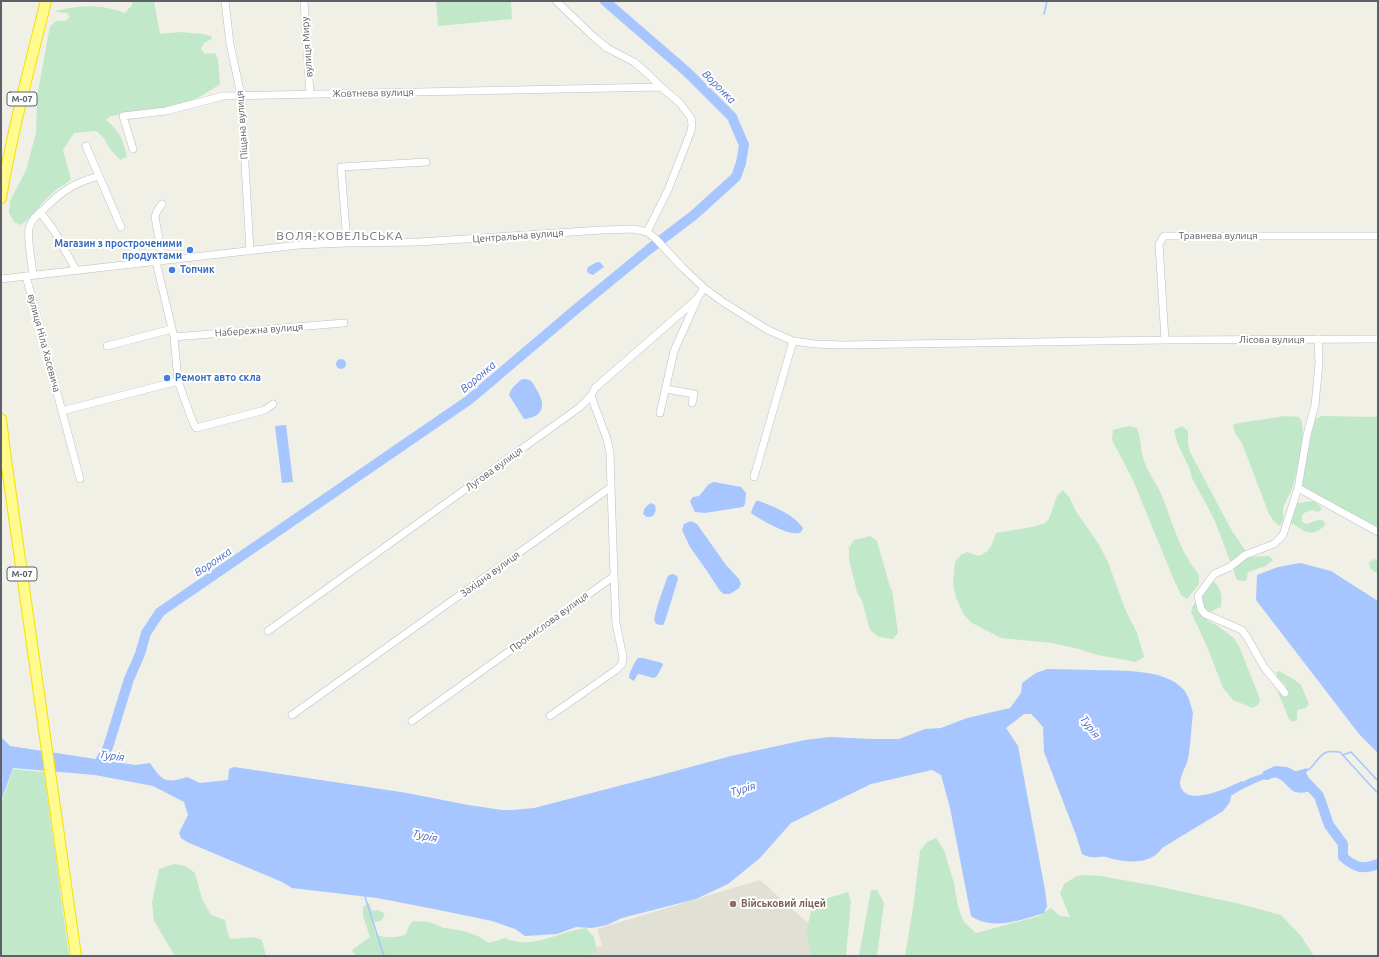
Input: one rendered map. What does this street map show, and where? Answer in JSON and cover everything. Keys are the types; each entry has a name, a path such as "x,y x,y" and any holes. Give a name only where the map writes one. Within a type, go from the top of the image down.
{"highway":[{"name":"М-07","path":"1,198 5,172 46,1"},
{"name":"М-07","path":"1,419 43,730 76,956"}],"street":[{"name":"Піщана вулиця","path":"225,1 230,44 241,95 250,250"},
{"name":"вулиця Миру","path":"304,1 310,94"},
{"path":"556,1 607,48 634,62 647,73 684,108 691,118 691,131 668,190 647,232 663,246 704,288 723,302 768,330 793,341 754,477"},
{"name":"Жовтнева вулиця","path":"133,149 123,116 179,109 214,98 241,95 661,87"},
{"path":"86,146 121,227"},
{"path":"347,242 341,167 426,162"},
{"name":"вулиця Ніла Хасевича","path":"80,479 29,275 29,230 31,221 59,194 83,181 99,176"},
{"path":"162,204 155,217 156,262 174,337 178,381 196,428 265,410 273,404"},
{"path":"40,212 53,229 76,270"},
{"name":"Центральна вулиця","path":"1,279 299,245 347,242 419,242 602,230 634,229 647,232"},
{"name":"Травнева вулиця","path":"1165,340 1159,244 1164,236 1378,236"},
{"name":"Лугова вулиця","path":"268,631 580,407 591,396 596,388 697,299 704,288"},
{"path":"660,413 674,351 697,299"},
{"name":"Набережна вулиця","path":"174,337 344,323"},
{"path":"107,346 172,329"},
{"name":"Лісова вулиця","path":"793,341 815,344 842,345 1165,340 1378,339"},
{"path":"1285,692 1264,667 1242,630 1205,614 1199,604 1198,596 1214,574 1230,567 1245,555 1268,547 1283,535 1298,488 1315,405 1319,363 1318,340"},
{"path":"62,411 178,381"},
{"path":"666,389 694,394 692,403"},
{"path":"550,716 616,670 622,664 623,657 616,623 610,453 607,439 591,396"},
{"name":"Західна вулиця","path":"292,715 611,487"},
{"path":"1298,488 1378,532"},
{"name":"Промислова вулиця","path":"412,721 614,576"}],"shaded area":[{"name":"Військовий ліцей","path":"760,880 815,929 815,956 565,956 602,945 597,929"}],"green space":[{"path":"132,1 154,1 160,34 181,32 211,36 212,39 204,43 201,49 205,54 215,53 218,60 220,84 197,98 177,107 136,115 116,115 106,120 115,129 123,141 127,157 120,160 110,149 104,138 96,131 74,133 63,150 71,179 51,194 21,225 14,222 9,213 10,201 26,170 36,133 37,97 50,26 56,21 65,21 70,17 67,13 55,11 90,6 107,8 125,13 132,5"},
{"path":"436,1 511,1 512,19 438,26"},
{"path":"1285,416 1299,417 1302,422 1303,430 1299,463 1292,489 1284,505 1284,517 1280,526 1274,522 1269,514 1242,443 1235,433 1233,425"},
{"path":"1321,416 1378,417 1378,527 1303,486 1302,481 1314,420"},
{"path":"1129,426 1137,428 1142,454 1149,473 1162,496 1182,548 1199,574 1199,584 1187,599 1181,595 1132,478 1112,440 1113,430"},
{"path":"1182,426 1188,431 1188,444 1190,452 1232,531 1250,557 1269,556 1273,560 1266,566 1248,572 1246,581 1237,580 1213,517 1192,478 1189,467 1178,445 1174,430"},
{"path":"1063,490 1098,543 1108,562 1125,609 1137,633 1144,657 1136,662 1098,655 1052,643 1001,638 972,623 964,615 956,598 953,584 955,562 961,555 967,552 979,556 983,554 990,547 996,533 1032,527 1045,523 1049,519 1057,496"},
{"path":"1313,501 1322,509 1318,512 1312,510 1304,513 1302,516 1302,522 1307,524 1322,520 1324,521 1325,525 1320,530 1311,533 1290,522 1291,507 1298,503"},
{"path":"870,536 877,541 892,590 898,633 893,639 879,637 870,630 862,601 857,592 849,559 849,548 854,540"},
{"path":"1375,559 1378,560 1378,574 1370,568 1369,562"},
{"path":"1212,582 1217,584 1219,587 1221,607 1213,610 1208,615 1207,620 1234,638 1239,646 1260,699 1258,705 1253,708 1233,700 1223,688 1208,649 1191,612 1192,607"},
{"path":"1279,671 1301,685 1309,704 1306,708 1297,710 1297,720 1293,722 1289,719 1278,692 1278,690 1287,694 1286,686 1277,677 1276,672"},
{"path":"13,769 44,772 69,956 1,956 1,804"},
{"path":"936,838 944,850 954,883 958,907 964,922 976,933 1039,916 1051,908 1060,916 1070,917 1060,893 1064,884 1077,876 1101,876 1236,903 1281,915 1301,936 1314,956 905,956 920,851 927,842"},
{"path":"174,864 186,866 195,873 202,899 211,915 225,920 230,939 253,937 262,940 266,956 175,956 154,921 152,902 159,869"},
{"path":"871,890 877,890 884,903 877,956 859,956"},
{"path":"848,892 851,901 846,956 810,956 810,948 806,932 811,911 825,899"},
{"path":"369,903 372,911 378,910 385,914 381,921 374,922 373,926 376,935 380,936 398,937 405,935 413,921 429,922 444,928 464,931 480,937 489,943 505,938 525,942 535,941 586,928 594,937 597,952 582,956 356,956 352,950 370,937 363,916 363,907"}],"water":[{"path":"600,262 604,267 593,275 588,273 588,267"},
{"path":"339,359 343,359 345,360 345,368 339,369 336,366 336,362"},
{"path":"522,379 532,382 541,398 542,403 541,411 538,414 524,419 509,395 512,388"},
{"path":"286,425 293,482 282,483 275,426"},
{"path":"714,482 741,487 746,493 745,504 743,507 705,513 695,512 690,501 693,497 699,496 709,484"},
{"path":"756,501 772,506 794,518 803,528 801,532 791,533 784,531 752,514 751,512"},
{"path":"651,503 655,505 655,512 651,517 647,517 643,514 643,512"},
{"path":"691,521 697,524 726,565 739,579 741,584 739,588 730,594 724,594 720,591 690,547 682,530 684,524"},
{"path":"1300,563 1331,571 1378,601 1378,753 1359,734 1256,600 1257,575 1278,567"},
{"path":"673,574 677,576 678,579 665,621 663,625 658,625 655,619 657,608 667,578 669,575"},
{"path":"638,658 662,663 663,665 657,676 654,678 639,674 634,681 629,678 632,667"},
{"path":"1047,669 1142,672 1166,678 1176,683 1184,690 1189,698 1193,713 1188,759 1180,783 1183,791 1189,795 1198,796 1207,794 1274,771 1287,773 1307,768 1308,770 1306,773 1309,778 1310,788 1307,792 1301,793 1292,790 1284,782 1277,778 1260,781 1231,796 1230,802 1223,811 1162,848 1158,853 1146,860 1126,861 1107,857 1089,857 1082,854 1044,752 1043,727 1031,714 1024,714 1006,728 1018,746 1045,890 1047,906 1044,913 1007,923 988,923 971,916 950,808 941,775 932,770 871,784 791,823 760,858 728,884 696,899 622,918 607,925 592,928 576,927 557,934 525,936 515,929 492,921 434,909 377,898 292,888 282,882 187,842 181,838 179,833 188,815 184,802 153,786 95,775 13,768 1,801 1,737 10,746 135,765 150,763 161,777 169,780 187,777 200,783 228,780 229,769 234,767 407,793 502,810 534,808 731,756 805,740 830,737 899,739 925,729 941,728 967,718 1010,708 1021,693 1022,683 1036,673"}],"waterway":[{"name":"Воронка","path":"98,765 108,747 129,679 140,654 146,633 160,612 469,400 575,310 648,250 694,215 736,177 741,163 744,145 732,117 687,72 605,1"},
{"path":"1044,14 1047,1"},
{"path":"1308,770 1324,753 1340,752 1378,793"},
{"path":"1343,755 1351,752 1378,781"},
{"name":"Турія","path":"1267,775 1276,771 1286,772 1307,783 1319,796 1329,825 1343,844 1343,857 1359,867 1368,867 1378,864"},
{"path":"365,897 384,956"}],"place":[{"name":"Магазин з простроченими продуктами","path":"190,250"},
{"name":"Топчик","path":"172,270"},
{"name":"Ремонт авто скла","path":"167,378"},
{"name":"Військовий ліцей","path":"733,904"}],"district":[{"name":"ВОЛЯ-КОВЕЛЬСЬКА","path":"340,236"}]}
